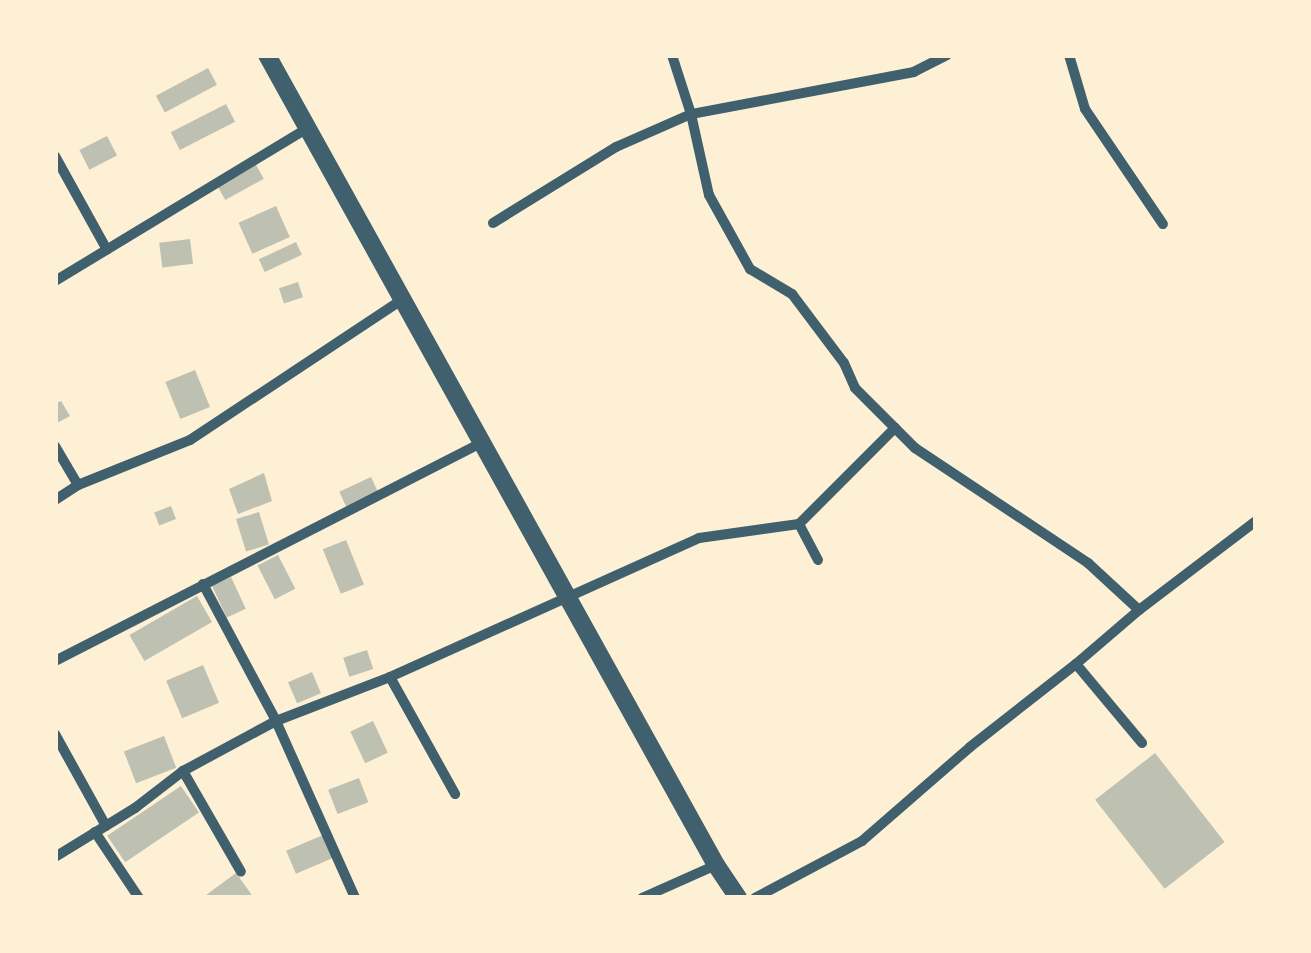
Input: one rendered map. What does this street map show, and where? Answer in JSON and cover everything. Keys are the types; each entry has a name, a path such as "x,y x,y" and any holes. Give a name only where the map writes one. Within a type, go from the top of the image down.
{"street":[{"path":"266,55 716,865 738,898"},
{"path":"672,55 709,195 750,269 792,294 844,363 856,388 915,448 1088,563 1139,610"},
{"path":"494,223 616,147 690,114 914,72 948,55"},
{"path":"1069,55 1085,109 1163,224"},
{"path":"55,281 308,128"},
{"path":"55,156 107,250"},
{"path":"55,500 78,485 190,440 404,299"},
{"path":"55,857 183,771 276,721 390,676 700,538 798,524 895,428"},
{"path":"55,661 482,442"},
{"path":"55,446 78,485"},
{"path":"755,898 862,841 970,746 1256,522"},
{"path":"798,524 818,560"},
{"path":"203,584 276,721 355,898"},
{"path":"1076,664 1142,744"},
{"path":"390,676 455,794"},
{"path":"55,734 106,826"},
{"path":"183,771 240,872"},
{"path":"95,832 139,898"},
{"path":"642,898 716,865"}],"building":[{"path":"208,68 217,85 165,112 156,96"},
{"path":"226,104 235,122 180,150 171,132"},
{"path":"107,136 117,156 89,170 79,150"},
{"path":"255,163 264,179 225,200 217,184"},
{"path":"276,206 290,237 252,254 239,223"},
{"path":"190,239 193,264 162,268 159,243"},
{"path":"296,242 302,255 265,272 259,259"},
{"path":"298,282 303,297 284,303 279,288"},
{"path":"195,370 210,407 180,419 165,382"},
{"path":"61,401 70,416 55,424 55,404"},
{"path":"264,473 272,501 238,514 229,489"},
{"path":"371,477 379,494 347,509 339,492"},
{"path":"171,506 176,519 159,526 154,512"},
{"path":"259,512 269,545 246,552 236,519"},
{"path":"346,540 364,585 341,594 323,549"},
{"path":"278,555 295,589 275,599 258,565"},
{"path":"231,577 246,609 227,618 212,586"},
{"path":"197,596 212,622 144,661 129,635"},
{"path":"367,650 373,669 349,677 343,658"},
{"path":"203,665 219,703 182,718 166,681"},
{"path":"312,672 321,693 297,703 288,682"},
{"path":"373,721 388,753 365,763 350,732"},
{"path":"164,736 176,768 136,783 124,751"},
{"path":"1155,753 1225,842 1165,889 1095,800"},
{"path":"359,778 368,802 338,814 328,790"},
{"path":"181,786 199,813 125,862 107,836"},
{"path":"323,835 333,858 296,874 286,851"},
{"path":"236,873 254,898 202,898"}]}
